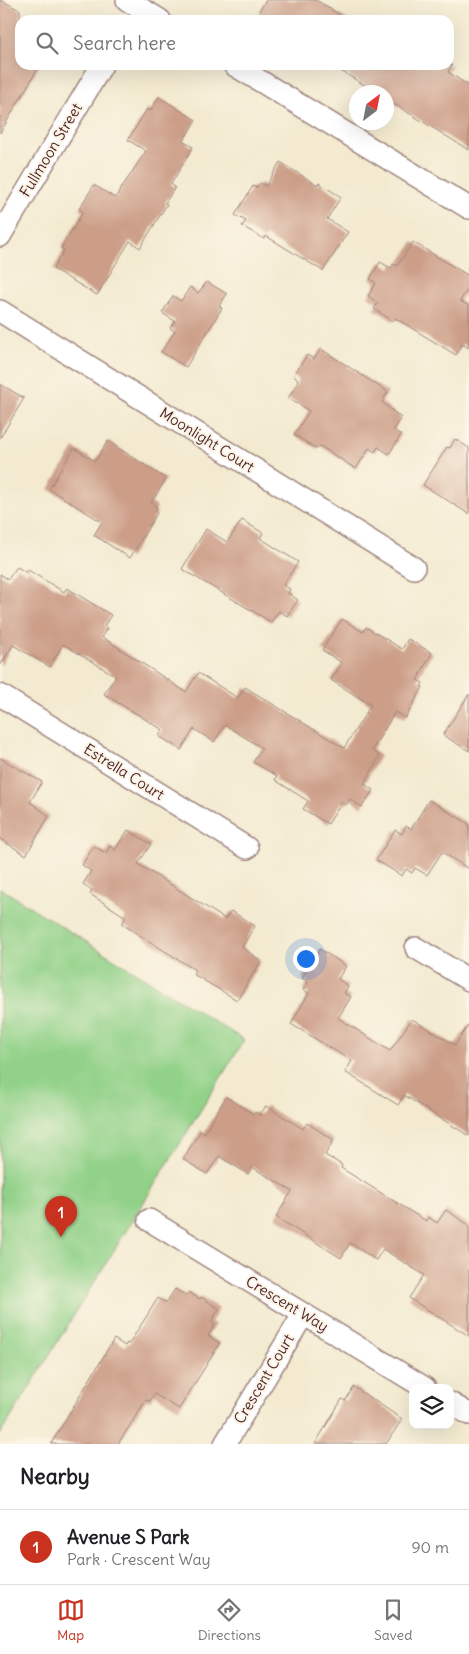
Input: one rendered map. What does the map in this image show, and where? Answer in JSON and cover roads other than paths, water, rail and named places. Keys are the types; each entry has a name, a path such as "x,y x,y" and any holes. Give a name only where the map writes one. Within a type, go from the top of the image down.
{"street":[{"path":"131,9 147,15"},
{"name":"Fullmoon Street","path":"0,236 99,70"},
{"path":"242,70 469,208"},
{"name":"Moonlight Court","path":"0,311 414,568"},
{"name":"Estrella Court","path":"0,695 248,848"},
{"path":"416,948 469,980"},
{"name":"Crescent Way","path":"149,1220 418,1384"},
{"name":"Crescent Court","path":"225,1444 303,1315"},
{"path":"454,1405 469,1414"}],"place":[{"name":"Avenue S Park","path":"61,1237"}]}
